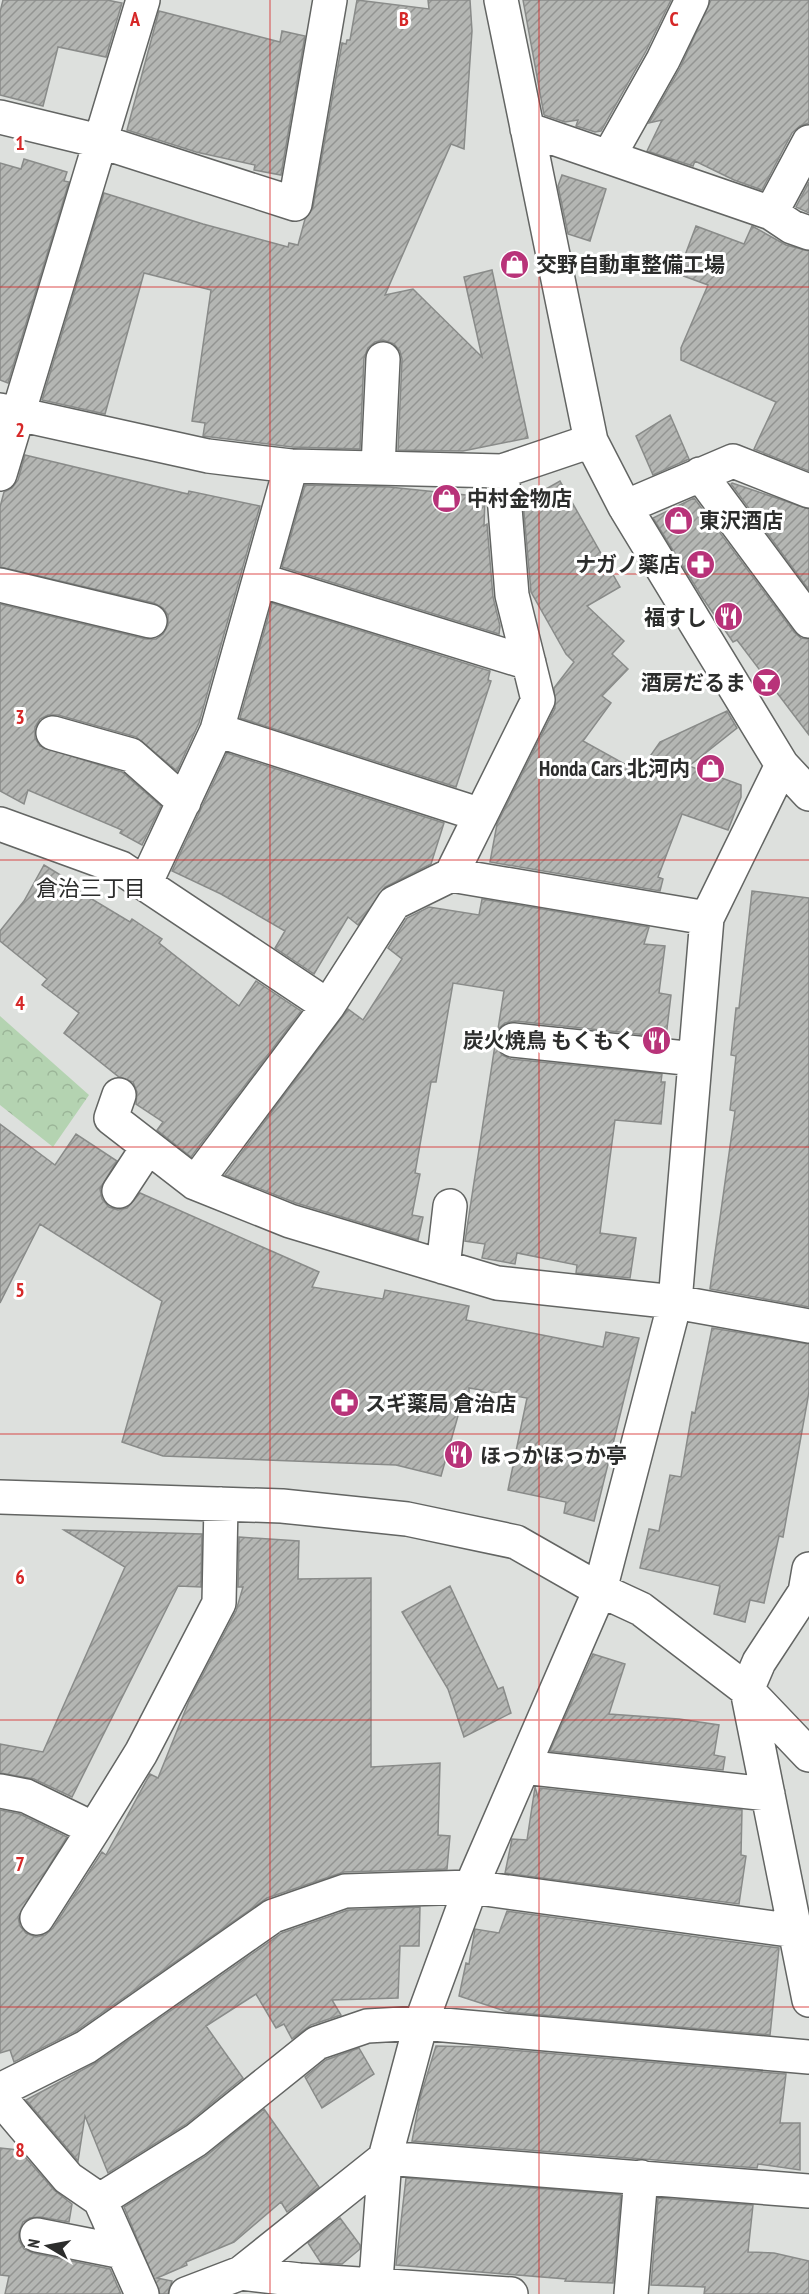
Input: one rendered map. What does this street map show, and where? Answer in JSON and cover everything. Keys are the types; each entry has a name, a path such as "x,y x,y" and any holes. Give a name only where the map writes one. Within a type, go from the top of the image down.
{"street":[{"path":"0,474 10,413 143,0"},
{"path":"0,117 99,141 296,204 330,0"},
{"path":"501,0 591,441 625,507 782,765 809,794"},
{"path":"609,156 663,60 692,0"},
{"path":"527,129 771,213 792,227 809,232"},
{"path":"771,213 809,142"},
{"path":"378,468 383,359"},
{"path":"10,413 208,456 291,466 502,471 591,441"},
{"path":"625,507 733,461 809,491"},
{"path":"145,884 218,730 291,466"},
{"path":"195,1183 328,1006 394,903 451,874 538,700 512,595 502,471"},
{"path":"700,474 809,621"},
{"path":"260,580 529,663"},
{"path":"0,585 150,621"},
{"path":"218,730 481,815"},
{"path":"53,733 131,755 184,802"},
{"path":"375,2289 385,2158 421,2023 471,1887 600,1590 675,1302 706,918 782,765"},
{"path":"0,824 121,868 328,1006"},
{"path":"451,874 706,918"},
{"path":"513,1040 695,1059"},
{"path":"118,1095 111,1118 195,1183 290,1221 497,1283 675,1302 809,1326"},
{"path":"119,1191 148,1148"},
{"path":"443,1267 450,1206"},
{"path":"0,1497 282,1506 407,1519 516,1542 600,1590 640,1609 747,1690 809,1755"},
{"path":"37,1918 141,1753 219,1604 221,1504"},
{"path":"809,1569 805,1592 759,1662 747,1690 809,2000"},
{"path":"523,1767 768,1794"},
{"path":"0,1791 26,1796 94,1829"},
{"path":"0,2091 86,2047 273,1916 345,1891 471,1887 796,1931"},
{"path":"100,2200 196,2140 317,2043 367,2025 421,2023 809,2057"},
{"path":"0,2098 68,2178 100,2200 142,2294"},
{"path":"186,2294 241,2273 385,2158 641,2176 809,2191"},
{"path":"630,2294 641,2176"},
{"path":"37,2235 123,2252"},
{"path":"241,2273 375,2289 511,2294"}],"green space":[{"path":"0,1016 89,1095 53,1147 0,1105"}],"building":[{"path":"3,0 107,0 122,3 106,57 58,47 43,106 0,95 0,12"},
{"path":"357,0 429,9 428,0 470,0 472,31 464,149 451,144 385,295 413,289 482,357 464,277 492,270 528,438 463,451 398,450 402,359 400,351 394,344 383,340 375,342 368,348 364,358 360,449 292,447 203,436 205,423 192,421 211,290 144,273 105,414 42,400 104,193 203,224 288,247 289,243 298,245 305,219 313,207 342,43 346,44 347,40 350,40"},
{"path":"523,0 671,0 646,51 601,131 595,132 576,126 578,120 565,122 544,115"},
{"path":"711,0 809,0 809,123 800,126 792,133 762,190 734,180 695,161 693,166 647,151 662,120 649,123 680,68"},
{"path":"159,11 280,42 282,31 305,36 281,175 254,170 255,165 196,152 127,130"},
{"path":"24,159 67,172 64,181 69,182 8,383 0,380 0,163 21,169"},
{"path":"562,175 606,189 590,241 568,234 558,186"},
{"path":"809,182 809,213 796,207"},
{"path":"696,226 744,244 752,226 786,245 809,251 809,471 754,449 776,402 681,360 681,348 708,285 678,274"},
{"path":"670,415 689,459 653,475 636,436"},
{"path":"25,455 188,494 189,491 260,506 199,723 177,771 136,737 58,715 48,715 40,719 35,727 35,738 40,746 122,772 161,806 142,845 120,833 122,830 28,790 24,804 0,791 0,604 146,639 156,639 163,634 168,625 168,615 163,608 154,603 0,567 0,507 4,492 12,488 18,480"},
{"path":"560,481 620,587 587,606 624,641 612,654 628,669 602,696 611,703 583,741 639,772 660,742 727,711 737,728 689,766 741,785 741,797 728,830 682,814 658,877 663,879 660,891 490,862 497,824 555,708 554,688 574,662 566,654 531,592 523,502"},
{"path":"731,484 809,509 809,590"},
{"path":"305,485 389,487 485,497 484,526 487,524 493,597 500,626 499,634 282,567"},
{"path":"694,498 794,632 801,638 809,639 809,735 737,640 733,642 653,518"},
{"path":"272,603 490,671 488,680 491,681 456,787 240,718"},
{"path":"227,753 444,823 431,864 385,887 358,925 348,917 314,974 275,948 285,931 221,894 172,871"},
{"path":"44,865 72,882 70,886 130,922 132,919 162,939 159,943 239,1006 256,981 301,1011 191,1157 157,1130 163,1122 136,1104 137,1092 133,1082 119,1077 64,1033 79,1013 42,985 47,979 0,941 0,931 24,901"},
{"path":"752,891 809,898 809,1307 710,1289 735,1111 730,1110 736,1056 731,1055 736,1008 739,1008"},
{"path":"482,899 649,927 644,944 665,946 659,993 671,995 666,1037 515,1021 505,1023 498,1029 504,991 453,983 436,1082 431,1082 415,1173 420,1174 412,1215 423,1217 418,1240 296,1203 225,1175 348,1009 363,1020 402,959 388,948 407,918 429,907 479,915"},
{"path":"495,1045 502,1055 511,1059 662,1074 661,1082 665,1082 661,1124 615,1120 600,1233 636,1238 630,1278 576,1273 577,1265 517,1253 515,1264 482,1258 485,1244 465,1241"},
{"path":"0,1124 55,1165 76,1134 117,1161 100,1189 102,1199 109,1207 118,1210 127,1208 140,1193 319,1272 312,1287 383,1299 385,1290 469,1306 466,1320 603,1347 606,1332 639,1338 594,1521 564,1513 566,1502 508,1490 527,1398 469,1388 469,1392 465,1391 441,1476 396,1465 163,1456 122,1442 162,1301 40,1224 0,1303"},
{"path":"712,1328 809,1344 809,1392 783,1537 779,1536 764,1603 750,1600 745,1622 714,1614 720,1586 640,1568 649,1529 659,1531 670,1475 681,1477 692,1412 695,1413"},
{"path":"64,1530 202,1534 201,1587 178,1586 72,1797 34,1779 0,1773 0,1744 43,1752 125,1567"},
{"path":"239,1537 299,1541 298,1579 371,1578 371,1767 440,1763 438,1835 450,1836 447,1869 344,1872 267,1898 76,2031 14,2062 10,2050 0,2053 0,1810 20,1814 67,1837 18,1917 20,1926 26,1933 36,1937 45,1935 53,1928 102,1852 106,1855 150,1774 158,1778 189,1701 236,1611 243,1587 238,1587"},
{"path":"450,1586 498,1689 503,1687 511,1713 464,1737 448,1689 402,1612"},
{"path":"593,1654 625,1664 609,1714 679,1719 719,1725 714,1755 725,1757 723,1770 550,1751"},
{"path":"535,1787 538,1797 540,1788 742,1810 741,1855 746,1856 739,1904 505,1873 512,1839 527,1840"},
{"path":"420,1907 419,1946 400,1946 398,1998 332,2000 341,2015 311,2025 292,2039 284,2024 276,2028 256,1994 206,2026 243,2078 185,2125 108,2173 85,2116 78,2161 26,2100 97,2062 282,1933 348,1910"},
{"path":"507,1911 779,1948 770,2035 508,2012 459,1996 466,1963 469,1964 475,1929 499,1933"},
{"path":"436,2046 478,2047 786,2074 780,2123 800,2123 800,2170 758,2164 757,2168 412,2141 420,2098"},
{"path":"359,2048 374,2074 322,2108 305,2077 326,2060"},
{"path":"264,2109 319,2187 287,2212 281,2202 234,2242 186,2262 187,2265 157,2278 172,2281 168,2294 160,2294 124,2207 206,2156"},
{"path":"0,2148 19,2150 54,2190 72,2204 69,2222 40,2217 30,2218 23,2222 19,2240 24,2249 33,2253 110,2269 121,2294 5,2294 9,2276 0,2275"},
{"path":"406,2178 621,2195 613,2283 565,2281 566,2279 396,2265"},
{"path":"658,2198 753,2205 748,2252 774,2253 809,2261 809,2294 704,2294 705,2287 651,2285"},
{"path":"340,2218 360,2245 360,2249 342,2264 321,2263 308,2243"}],"place":[{"name":"交野自動車整備工場","path":"515,264"},
{"name":"中村金物店","path":"446,498"},
{"name":"東沢酒店","path":"678,520"},
{"name":"ナガノ薬店","path":"701,564"},
{"name":"福すし","path":"728,617"},
{"name":"酒房だるま","path":"767,682"},
{"name":"Honda Cars 北河内","path":"711,768"},
{"name":"炭火焼鳥 もくもく","path":"656,1040"},
{"name":"スギ薬局 倉治店","path":"344,1403"},
{"name":"ほっかほっか亭","path":"459,1455"}],"district":[{"name":"倉治三丁目","path":"91,888"}]}
